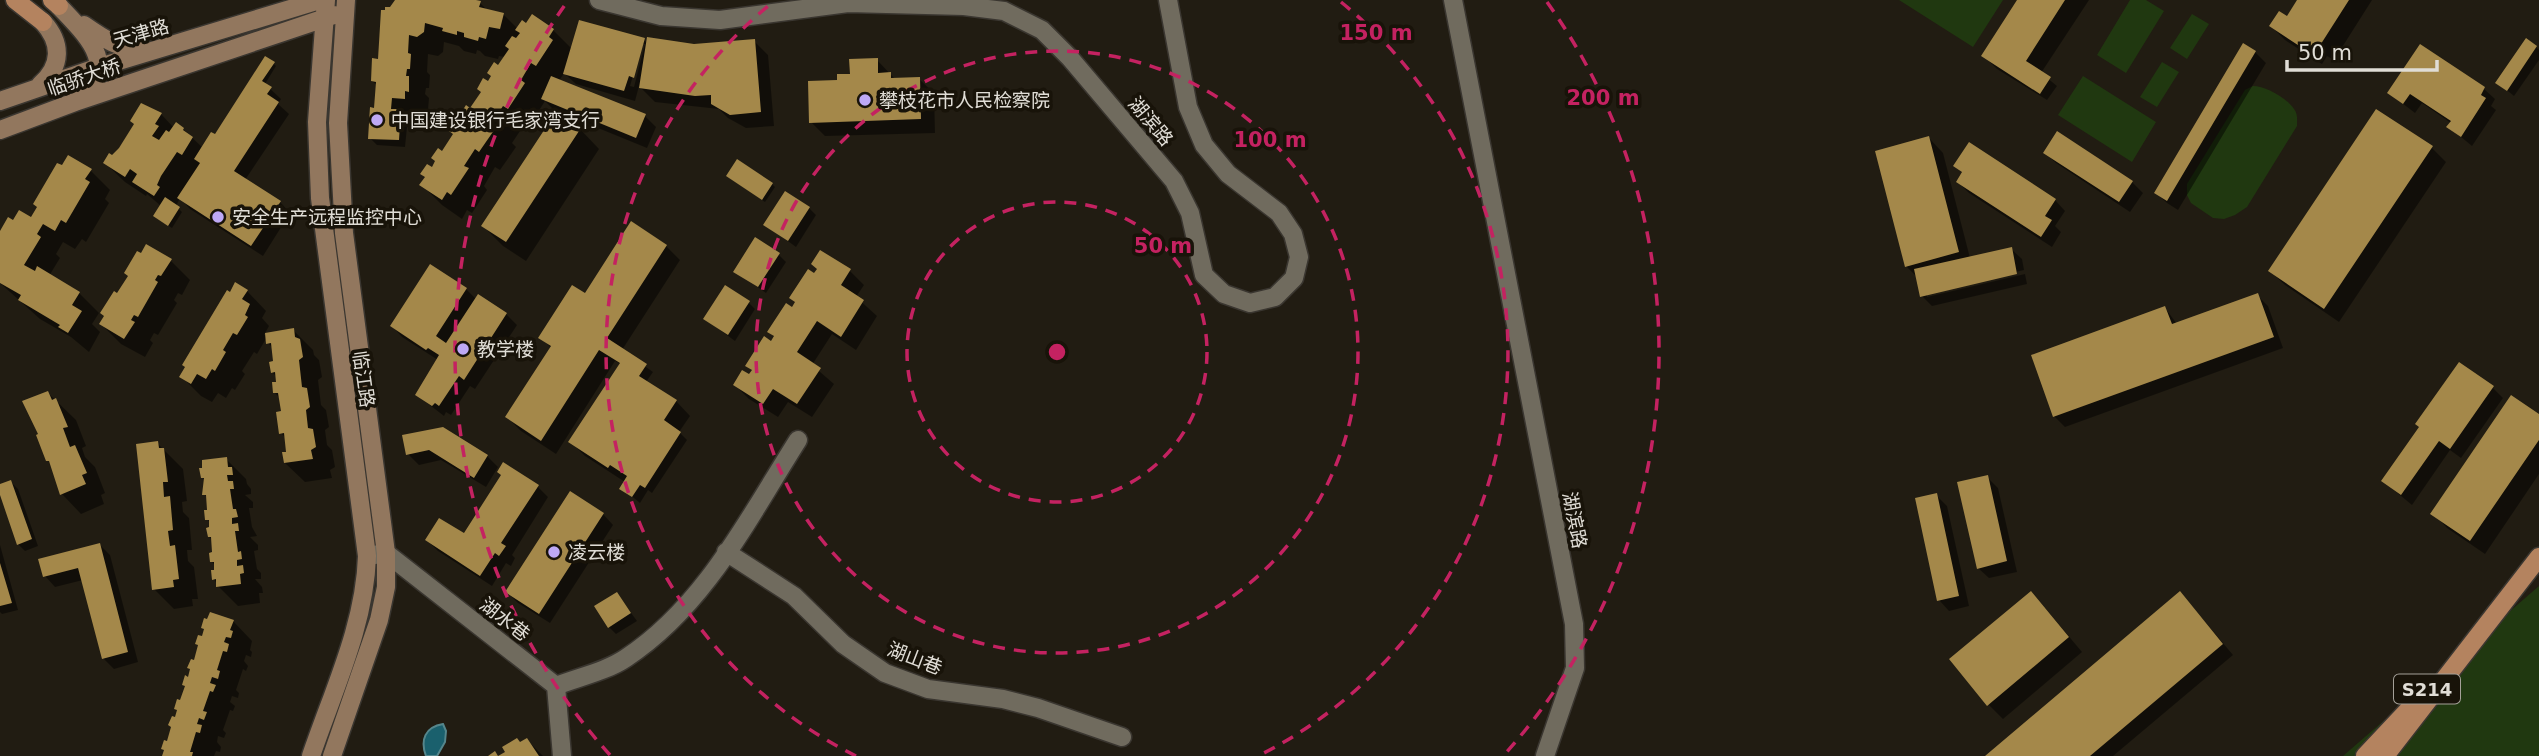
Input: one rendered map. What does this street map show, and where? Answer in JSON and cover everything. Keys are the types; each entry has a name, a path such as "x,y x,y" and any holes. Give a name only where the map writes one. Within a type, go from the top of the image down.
{"main road":[{"path":"15,0 43,22 56,41 58,52 53,70 37,87"},
{"name":"天津路","path":"7,98 320,0"},
{"name":"临江路","path":"311,756 360,613 366,585 367,556 320,198 317,148 326,0"},
{"path":"56,3 104,40 121,47 163,49"},
{"path":"56,3 88,37 98,57 99,67 93,86 75,102"},
{"name":"临江路","path":"332,756 379,620 386,587 386,553 344,233 338,123 346,6"},
{"name":"临骄大桥","path":"0,130 75,102 324,19 346,6"},
{"path":"2365,756 2383,747 2539,557"},
{"path":"2360,756 2383,747"}],"street":[{"name":"湖滨路","path":"599,0 662,16 720,20 847,2 964,6 1004,11 1042,30 1070,58 1174,181 1190,213 1204,275 1224,294 1250,303 1275,297 1294,278 1298,257 1293,234 1279,213 1228,174 1204,145 1188,107 1168,0"},
{"name":"湖滨路","path":"1453,0 1574,624 1575,668 1545,756"},
{"path":"562,756 556,686 624,660 664,629 696,595 798,440"},
{"name":"湖山巷","path":"726,552 794,596 843,644 885,673 929,689 1003,699 1038,708 1122,737"},
{"path":"367,556 386,553"},
{"name":"湖水巷","path":"386,553 556,686"}],"green space":[{"path":"1899,0 2003,0 1973,47"},
{"path":"2130,0 2146,0 2164,11 2126,73 2097,55"},
{"path":"2192,14 2209,24 2187,59 2170,48"},
{"path":"2162,62 2179,72 2157,107 2140,97"},
{"path":"2083,76 2156,122 2132,162 2058,115"},
{"path":"2253,86 2269,90 2291,105 2296,113 2297,126 2247,207 2224,219 2213,218 2191,203 2187,195 2187,184 2245,90"},
{"path":"2539,586 2539,756 2343,756"}],"water":[{"path":"443,724 446,731 445,742 437,756 426,756 424,740 428,731"}],"building":[{"path":"395,0 476,0 481,1 479,7 504,13 500,29 489,27 486,39 479,37 478,41 464,37 464,33 457,31 457,35 425,23 424,32 417,37 409,35 410,69 407,69 406,76 409,76 409,92 405,91 405,99 392,98 391,109 401,109 399,140 368,139 370,107 374,108 376,82 371,81 372,58 378,59 381,10 390,7"},
{"path":"2017,0 2065,0 2026,61 2051,77 2040,94 1981,56"},
{"path":"2297,0 2349,0 2319,47 2313,43 2307,51 2269,26 2279,11 2287,16"},
{"path":"532,14 554,29 549,37 553,40 536,66 531,63 521,80 525,83 508,109 503,106 492,123 497,126 479,152 475,149 464,166 469,168 451,195 447,192 442,200 419,185 425,177 420,174 427,164 432,167 435,161 431,158 438,148 442,151 453,134 449,131 455,121 460,124 463,119 459,116 466,105 470,108 481,92 477,89 483,78 488,81 491,76 487,73 494,62 498,65 509,49 505,46 512,36 516,38 520,33 515,30 522,20 526,23"},
{"path":"579,20 645,38 634,78 629,76 624,91 563,74"},
{"path":"647,37 694,44 755,39 761,112 730,115 711,104 711,95 695,96 639,88"},
{"path":"2526,38 2537,46 2507,91 2495,83"},
{"path":"2243,43 2256,51 2167,201 2154,193"},
{"path":"2420,44 2485,87 2481,95 2486,98 2461,137 2446,127 2451,121 2410,94 2403,104 2387,93"},
{"path":"265,56 275,62 262,81 272,87 267,94 279,102 234,171 281,201 251,246 177,198 200,163 194,159 211,132 215,134"},
{"name":"攀枝花市人民检察院","path":"878,58 878,73 891,72 891,78 920,77 921,119 809,123 808,81 837,80 837,74 850,74 849,59"},
{"path":"551,76 646,114 636,138 541,99"},
{"path":"141,103 162,113 155,124 159,126 152,136 159,140 176,122 193,137 182,155 177,152 161,176 157,185 160,187 154,196 132,182 137,174 130,169 125,177 103,163 109,153 112,155 119,148 134,124 130,121"},
{"path":"2376,109 2433,146 2324,309 2268,271"},
{"path":"556,112 581,128 506,242 481,226"},
{"path":"2057,131 2133,181 2119,202 2043,153"},
{"path":"1929,136 1959,252 1905,267 1875,151"},
{"path":"1969,142 2056,199 2045,216 2052,220 2041,237 1956,182 1962,172 1953,166"},
{"path":"68,155 92,169 85,179 90,182 66,223 61,220 55,231 43,224 37,234 41,237 24,265 35,271 37,266 80,292 72,305 82,311 68,333 58,327 60,325 18,300 21,295 0,283 0,231 8,217 13,220 19,210 31,217 37,207 33,204 57,163 62,165"},
{"path":"737,159 773,183 762,200 726,176"},
{"path":"785,191 810,207 788,241 763,225"},
{"path":"165,197 180,207 168,226 153,216"},
{"path":"631,221 667,245 607,338 647,364 639,376 677,400 664,420 681,432 645,488 640,485 632,497 619,489 627,476 610,465 608,468 568,442 620,363 599,350 541,441 505,417 551,346 538,338 572,285 585,293"},
{"path":"755,237 780,253 758,287 733,272"},
{"path":"146,244 172,259 161,276 158,275 155,280 158,282 138,317 134,315 131,320 135,322 124,339 99,324 104,316 100,313 114,291 117,293 128,276 124,273 137,251 141,253"},
{"path":"2012,247 2017,274 1920,297 1914,269"},
{"path":"820,250 851,269 841,285 864,300 841,337 817,321 797,352 821,368 797,404 773,389 763,404 733,385 742,370 749,374 752,370 745,366 764,336 771,341 774,336 767,332 786,303 792,307 795,302 789,298 808,269 814,273 817,269 811,264"},
{"path":"430,264 467,288 436,336 446,343 478,294 507,313 464,380 459,376 439,406 435,403 432,406 415,395 439,355 428,348 426,350 390,326"},
{"path":"235,282 248,290 242,299 250,304 245,315 248,317 237,335 233,333 215,371 212,369 206,379 197,374 191,384 179,377 185,367 182,365 227,290 230,292"},
{"path":"725,285 750,301 728,335 703,319"},
{"path":"2258,293 2274,337 2053,417 2031,355 2165,306 2172,324"},
{"path":"294,328 295,337 300,339 303,357 299,360 302,387 307,388 310,407 306,410 308,428 313,429 316,447 311,450 313,459 284,463 284,433 279,434 276,412 281,411 278,393 273,393 275,372 271,373 271,343 266,344 265,333"},
{"path":"2459,362 2494,386 2450,449 2439,441 2401,495 2381,481 2419,427 2415,424"},
{"path":"48,391 52,400 56,398 68,427 63,428 70,447 75,445 87,473 82,475 86,484 60,495 49,461 46,461 36,435 38,434 22,401"},
{"path":"2511,395 2539,414 2539,440 2470,541 2430,514"},
{"path":"443,427 488,455 474,478 429,450 406,455 402,435"},
{"path":"158,441 159,448 164,448 168,482 163,482 164,497 170,496 173,530 168,531 170,546 175,545 179,579 173,580 174,587 152,590 136,444"},
{"path":"227,457 228,467 232,467 233,475 227,475 228,481 233,481 234,489 230,489 233,509 236,509 238,517 232,518 232,524 238,523 239,531 235,531 238,552 241,551 242,559 237,560 237,566 243,565 244,573 240,574 241,584 216,587 216,579 212,580 211,570 214,570 214,562 210,562 209,553 212,552 211,537 208,537 206,528 209,527 209,520 205,520 206,495 202,495 204,478 201,478 199,468 202,468 202,460"},
{"path":"503,462 539,485 501,543 506,546 499,556 495,553 480,576 425,540 439,518 464,533 501,475 497,472"},
{"path":"1988,475 2007,561 1977,569 1957,482"},
{"path":"11,480 32,539 17,545 0,495 0,484"},
{"name":"凌云楼","path":"570,491 604,513 539,614 505,592"},
{"path":"1937,493 1959,596 1937,601 1915,498"},
{"path":"100,543 128,652 102,659 78,568 43,577 38,559"},
{"path":"0,563 12,603 0,606"},
{"path":"2031,591 2069,637 1987,706 1949,659"},
{"path":"2180,591 2223,644 2090,756 1985,756"},
{"path":"617,592 631,613 608,628 594,606"},
{"path":"210,612 234,620 230,630 233,631 231,638 226,637 224,642 229,644 227,652 223,651 217,670 220,671 218,679 212,677 210,683 216,685 213,692 210,691 203,711 207,712 204,720 199,718 197,724 202,725 200,733 196,732 190,752 193,752 192,756 162,756 164,750 161,749 164,740 167,741 171,727 168,725 172,716 175,717 177,710 174,709 185,686 182,685 185,675 188,677 190,669 187,668 191,659 194,660 198,635 202,636 204,618 207,619"},
{"path":"517,738 520,742 527,738 539,756 498,756 505,752 502,747"}],"place":[{"name":"攀枝花市人民检察院","path":"865,100"},
{"name":"中国建设银行毛家湾支行","path":"377,120"},
{"name":"安全生产远程监控中心","path":"218,217"},
{"name":"教学楼","path":"463,349"},
{"name":"凌云楼","path":"554,552"}]}
